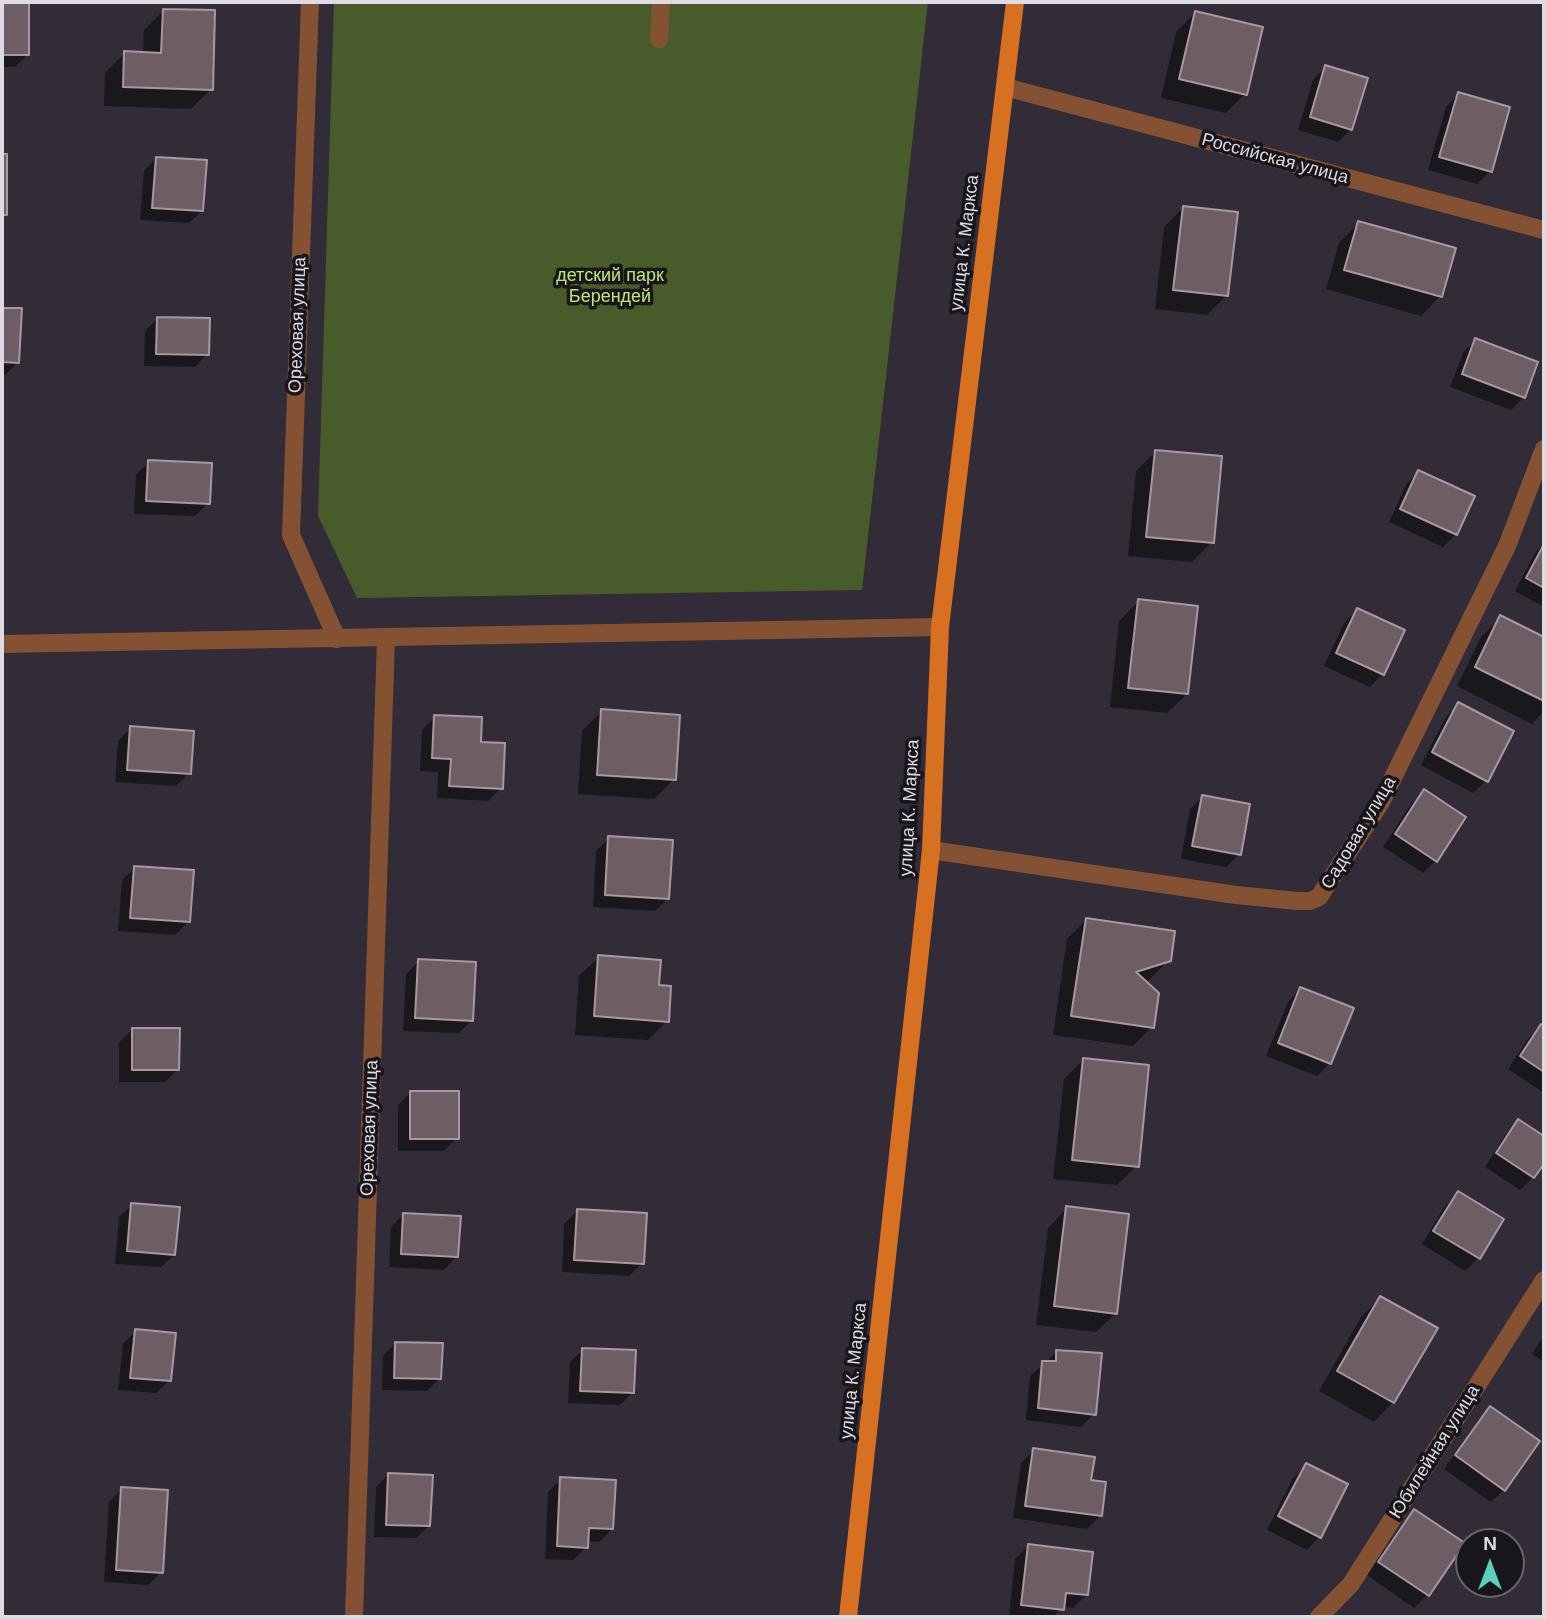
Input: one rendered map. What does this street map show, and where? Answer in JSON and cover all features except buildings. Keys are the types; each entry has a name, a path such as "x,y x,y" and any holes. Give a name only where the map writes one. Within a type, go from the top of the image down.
{"main road":[{"name":"улица К. Маркса","path":"848,1617 931,850 940,627 1014,2"}],"street":[{"name":"Ореховая улица","path":"310,2 290,536 337,639"},
{"path":"659,39 662,2"},
{"name":"Российская улица","path":"1005,88 1544,230"},
{"name":"Садовая улица","path":"931,850 1236,895 1297,901 1310,901 1319,897 1381,802 1507,546 1544,449"},
{"path":"2,644 940,627"},
{"name":"Ореховая улица","path":"354,1617 386,638"},
{"name":"Юбилейная улица","path":"1319,1617 1351,1584 1544,1280"}],"green space":[{"name":"детский парк Берендей","path":"334,2 928,2 862,590 357,598 318,516"}]}
